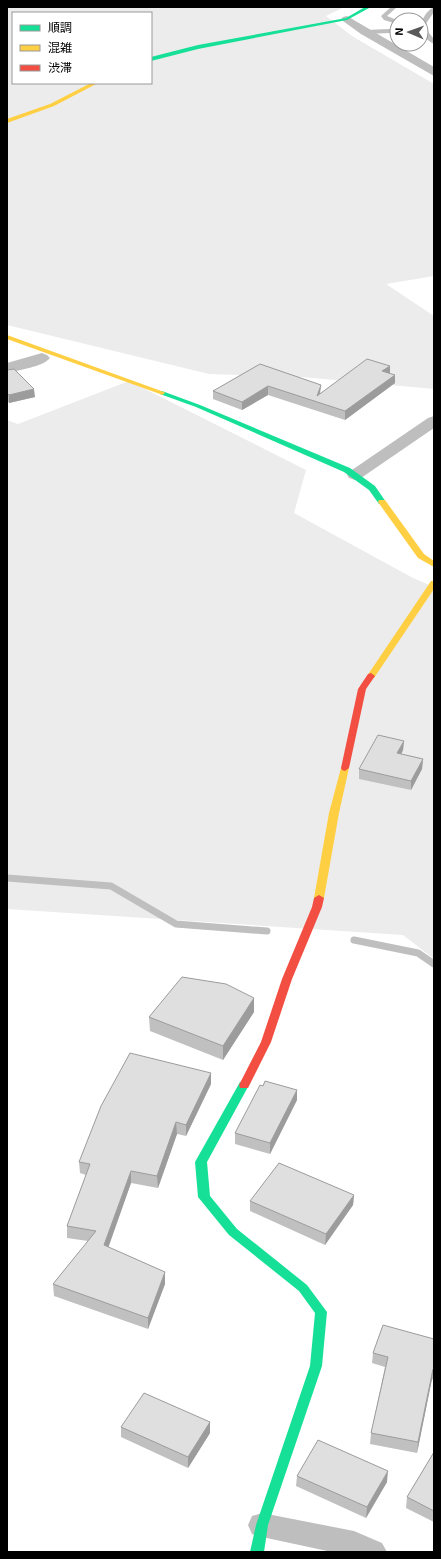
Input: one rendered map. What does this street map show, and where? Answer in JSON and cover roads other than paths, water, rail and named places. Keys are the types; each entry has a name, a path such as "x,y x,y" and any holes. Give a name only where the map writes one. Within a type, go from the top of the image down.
{"street":[{"path":"152,59 198,47 347,19 369,7"},
{"path":"347,19 365,32 434,72"},
{"path":"7,121 52,105 93,84"},
{"path":"7,337 198,406 299,448 347,470 372,488 421,556 434,565"},
{"path":"7,368 26,364 42,358"},
{"path":"355,475 434,421"},
{"path":"257,1552 262,1525 316,1366 321,1312 303,1288 233,1232 204,1197 201,1162 252,1072 266,1042 287,979 317,907 334,813 362,689 434,583"},
{"path":"262,1525 354,1544 372,1552"}],"lane":[{"path":"389,19 384,16 394,7"},
{"path":"434,9 426,16 422,25 426,34 434,42"},
{"path":"365,32 389,31"}],"waterway":[{"path":"7,878 111,886 176,924 267,931"},
{"path":"354,940 418,953 434,964"}]}
